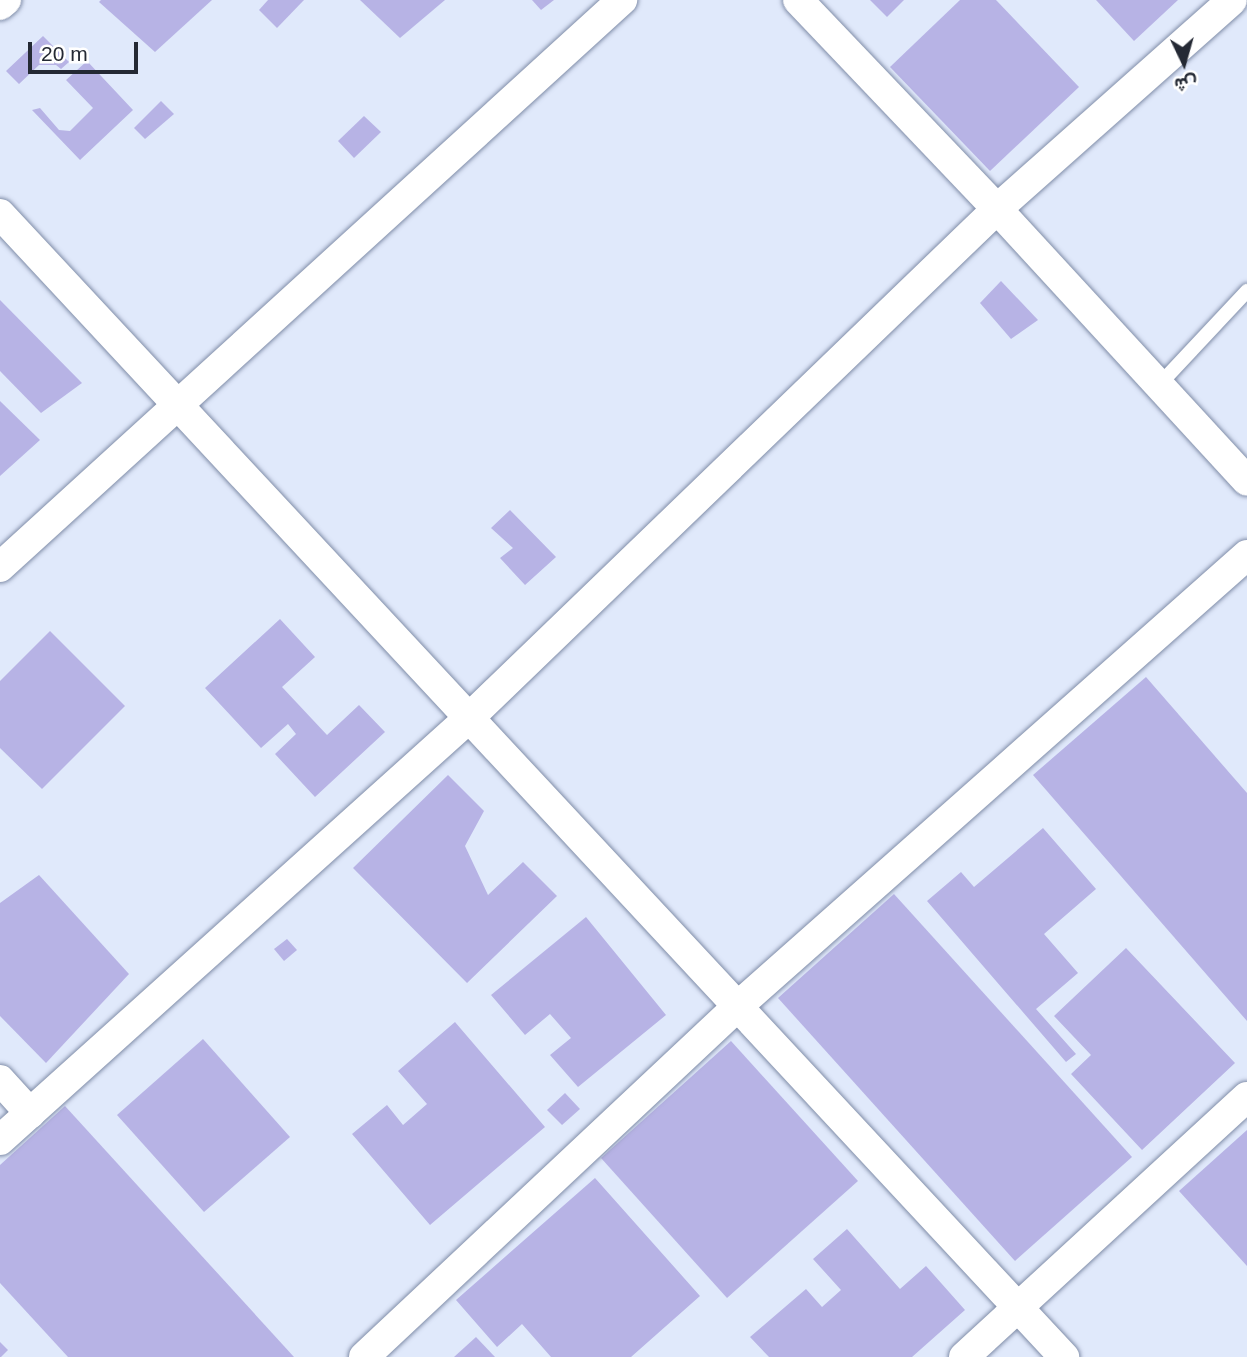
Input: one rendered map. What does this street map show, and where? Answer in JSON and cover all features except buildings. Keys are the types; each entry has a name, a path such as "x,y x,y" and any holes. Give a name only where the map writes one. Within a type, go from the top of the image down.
{"street":[{"path":"0,5 6,0"},
{"path":"0,567 179,407 622,0"},
{"path":"798,0 997,209 1247,481"},
{"path":"0,1140 469,718 997,209 1232,0"},
{"path":"0,214 1064,1357"},
{"path":"364,1357 738,1006 1247,555"},
{"path":"0,1080 30,1113"},
{"path":"964,1357 1247,1097"}],"lane":[{"path":"1159,385 1247,291"}]}
